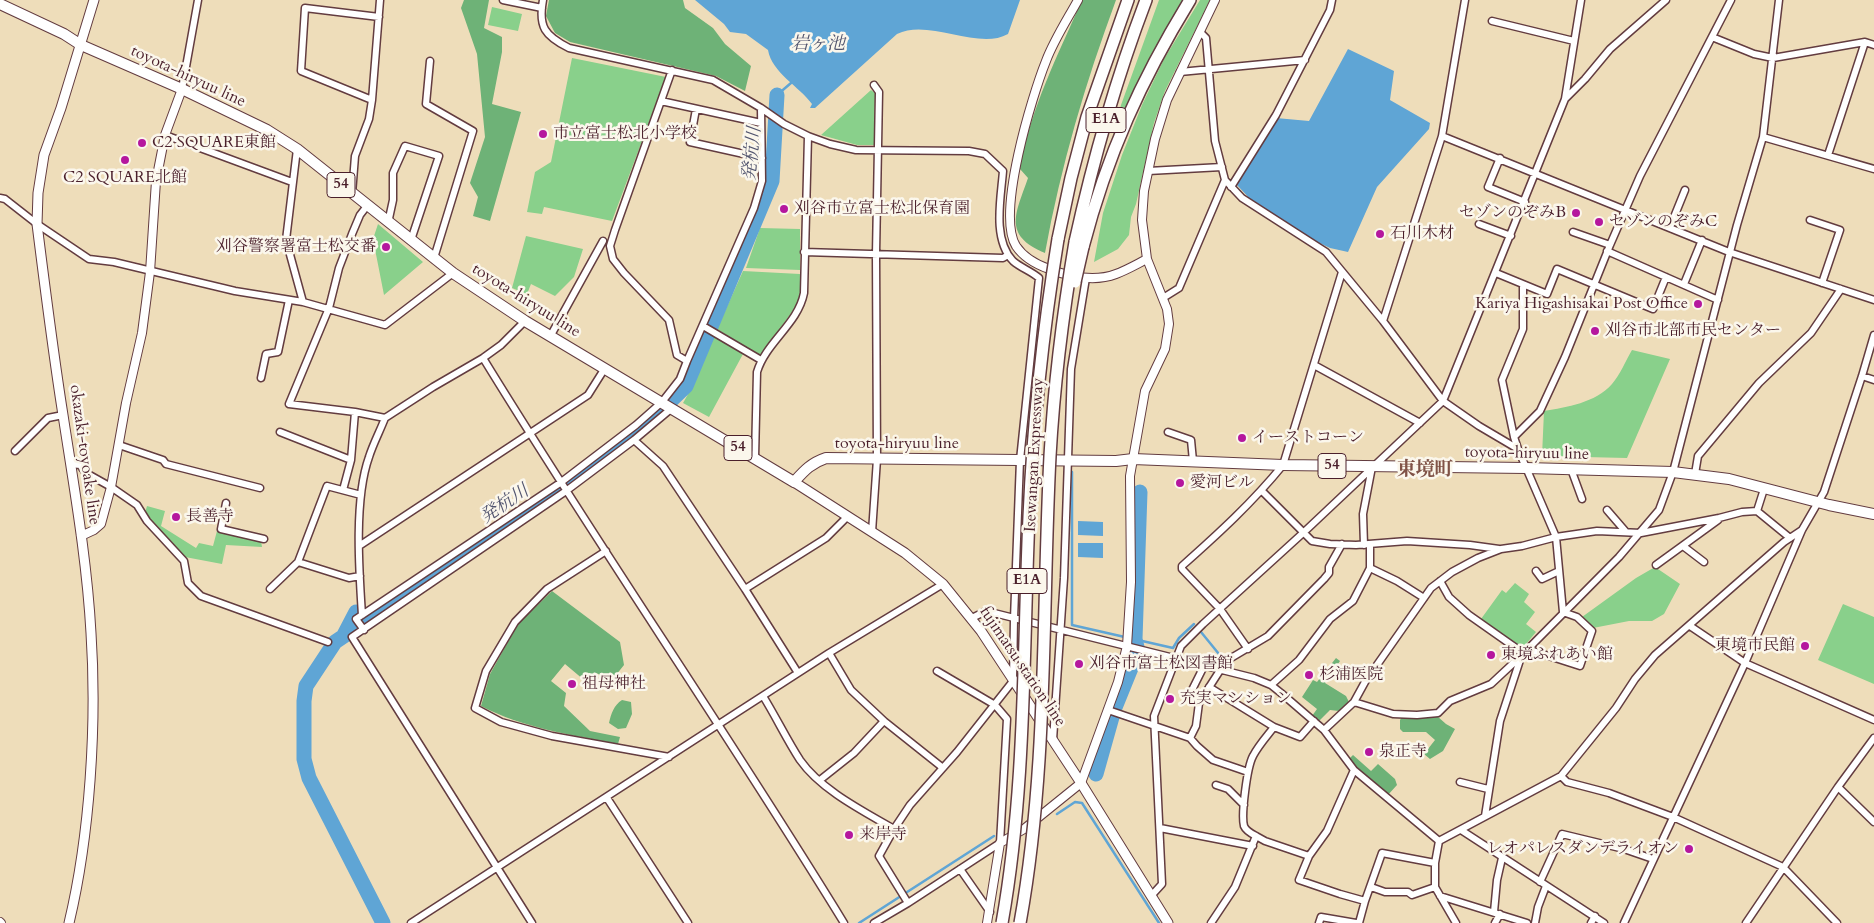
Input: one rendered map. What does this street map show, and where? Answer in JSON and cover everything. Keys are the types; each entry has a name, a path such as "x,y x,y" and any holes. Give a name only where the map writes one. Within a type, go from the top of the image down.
{"highway":[{"name":"Isewangan Expressway","path":"1002,923 1009,884 1020,755 1029,517 1038,385 1047,304 1071,178 1087,117 1128,0"},
{"name":"Isewangan Expressway","path":"1020,923 1037,805 1050,454 1056,369 1064,302 1079,245 1089,178 1102,131 1146,0"},
{"path":"1079,245 1110,159 1133,104 1161,48 1190,0"}],"main road":[{"name":"okazaki-toyoake line","path":"69,923 78,876 86,811 92,724 92,634 81,536 37,224 38,192 44,155 94,0"},
{"name":"toyota-hiryuu line","path":"0,4 64,34 81,45 182,89 268,130 297,150 453,274 525,321 794,482 808,467 826,458 1116,461 1133,459 1283,465 1673,472 1729,479 1764,489 1874,514"},
{"name":"fujimatsu station line","path":"794,482 905,553 943,584 972,618 1081,783 1168,923"}],"street":[{"path":"81,536 94,530 101,524 111,486 142,333 150,272 156,180 165,135 182,89 198,0"},
{"path":"352,194 355,156 370,119 380,0"},
{"path":"503,0 542,8"},
{"path":"543,0 542,25 553,40 569,48 713,80 784,124 808,136 856,150 969,151 985,154 1003,171 999,232 1003,245 1008,255 1024,270 1038,278 1020,460 1013,681 910,805 879,856 907,901"},
{"path":"1078,0 1040,76 1019,144 1010,212 1012,233 1015,244 1025,257 1038,265 1064,274 1086,278 1115,274 1147,259"},
{"path":"874,923 1030,824 1081,783 1109,710 1131,647 1130,476 1145,391 1165,349 1168,337 1167,309 1147,259 1142,220 1148,171 1154,139 1167,100 1215,0"},
{"path":"1231,187 1276,115 1330,10 1332,0"},
{"path":"1383,321 1442,136 1465,0"},
{"path":"1151,896 1162,884 1154,716 1181,646 1443,401 1565,99 1581,0"},
{"path":"1565,99 1610,49 1666,0"},
{"path":"1514,438 1540,411 1566,357 1625,209 1731,0"},
{"path":"1354,702 1393,714 1438,714 1450,701 1491,684 1620,557 1659,510 1673,472 1730,252 1763,137 1779,0"},
{"path":"372,100 301,71 305,8 379,17"},
{"path":"1492,21 1574,41"},
{"path":"1200,32 1206,38 1215,141 1225,180 1242,198 1326,252 1383,321 1443,401 1479,426 1518,449"},
{"path":"1712,37 1754,54 1772,58 1864,42 1874,45"},
{"path":"1828,155 1864,42"},
{"path":"1180,72 1305,60"},
{"path":"430,61 426,104 473,131 434,258"},
{"path":"672,70 610,246 613,259 624,274 669,320 677,355 688,361"},
{"path":"872,532 877,459 876,254 879,92 874,85"},
{"path":"661,101 761,123"},
{"path":"359,617 560,483 662,402 680,379 754,208 762,181 761,108"},
{"path":"696,109 690,142 762,158"},
{"path":"165,135 292,182"},
{"path":"755,458 757,372 761,360 802,306 804,293 808,136"},
{"path":"1442,136 1730,252 1874,300"},
{"path":"1763,137 1874,169"},
{"path":"388,223 393,200 393,173 404,146 439,156 411,240"},
{"path":"297,150 286,240 303,302"},
{"path":"1500,158 1488,187 1525,202"},
{"path":"1148,171 1222,167"},
{"path":"1163,298 1179,288 1225,180"},
{"path":"1670,227 1685,190"},
{"path":"0,198 5,199 37,224 89,259 114,262 235,291 303,302 385,325 453,274"},
{"path":"367,206 360,215 339,268 329,308 289,404 355,412 386,418"},
{"path":"1810,220 1840,230 1822,283"},
{"path":"1479,224 1511,236"},
{"path":"1573,232 1718,300"},
{"path":"1684,284 1702,240"},
{"path":"551,335 603,241"},
{"path":"804,252 1003,258 1008,255"},
{"path":"1496,273 1547,294 1557,269 1653,309 1666,276"},
{"path":"1248,649 1220,609 1182,569 1182,566 1237,517 1283,465 1342,272"},
{"path":"1053,740 1064,578 1071,369 1086,278"},
{"path":"1523,284 1523,329 1502,380 1514,438 1556,537 1564,612"},
{"path":"1695,474 1698,456 1759,384 1811,333 1840,289"},
{"path":"261,378 266,354 278,352 289,300"},
{"path":"364,630 359,617 361,495 368,459 386,418 433,387 483,358 501,345 525,321"},
{"path":"703,326 761,360"},
{"path":"1624,923 1745,663 1802,530 1824,492 1862,376 1872,354 1874,335"},
{"path":"483,358 560,483 606,551 717,725 776,811 844,923"},
{"path":"1314,365 1420,423"},
{"path":"359,546 588,395 605,368"},
{"path":"1862,376 1874,380"},
{"path":"532,923 352,637 566,491 634,440 672,408"},
{"path":"343,490 351,460 355,412"},
{"path":"15,451 48,418 63,415"},
{"path":"280,432 351,460"},
{"path":"1168,432 1191,440 1193,461"},
{"path":"634,440 663,466 745,588 798,674"},
{"path":"118,445 163,460 166,464 260,488"},
{"path":"71,464 77,464 137,505 147,521 184,561 188,583 201,596 328,642"},
{"path":"1271,685 1299,660 1330,619 1354,601 1370,568 1363,514 1372,467"},
{"path":"1570,469 1582,499"},
{"path":"270,589 298,562 327,486 361,495"},
{"path":"1757,511 1764,489"},
{"path":"1262,491 1312,541 1330,544 1367,545 1407,541 1500,549 1522,546 1556,537 1597,531 1641,533 1742,512 1757,511 1790,538"},
{"path":"226,503 221,529 264,539"},
{"path":"1607,510 1626,532"},
{"path":"745,588 826,538 848,516"},
{"path":"1656,565 1719,518"},
{"path":"1438,841 1561,776 1616,708 1640,673 1668,643 1790,538 1802,530"},
{"path":"1190,738 1196,726 1199,703 1226,661 1268,636 1324,580 1329,572 1329,566 1342,544"},
{"path":"1683,546 1704,562"},
{"path":"1324,730 1354,702 1365,682 1431,588 1461,567 1500,549"},
{"path":"606,551 547,589 515,622 486,671 475,708 501,722 552,736 669,757"},
{"path":"298,562 350,578 360,576"},
{"path":"1370,568 1424,598"},
{"path":"1536,571 1542,579 1559,571"},
{"path":"1440,581 1449,597 1469,615 1524,653 1580,666 1592,631 1577,617 1564,612"},
{"path":"412,923 829,653 943,584"},
{"path":"972,618 986,611 1148,650 1254,678 1271,685 1324,730 1354,770 1438,841"},
{"path":"1690,626 1745,663 1874,720"},
{"path":"829,653 851,690 884,721 942,768"},
{"path":"1485,816 1500,720 1524,653"},
{"path":"1190,694 1204,666"},
{"path":"937,671 995,705 1007,719 1000,843 987,923"},
{"path":"1209,687 1274,727 1300,737 1314,721"},
{"path":"763,696 801,761 820,780 847,802 894,829"},
{"path":"1109,710 1190,738 1213,760 1248,772"},
{"path":"820,780 854,752 884,721"},
{"path":"1274,727 1253,755 1248,772 1244,805 1244,826 1247,830 1265,841 1309,856"},
{"path":"1746,923 1838,787 1874,738"},
{"path":"1354,770 1327,831 1309,856 1299,880 1365,901"},
{"path":"1561,776 1567,782 1609,793 1673,817 1783,867 1838,923"},
{"path":"1460,782 1488,789"},
{"path":"1216,785 1228,789 1244,805"},
{"path":"1838,787 1874,822"},
{"path":"607,798 688,923"},
{"path":"1160,828 1253,846"},
{"path":"1461,830 1604,923"},
{"path":"1535,923 1543,884 1562,834 1624,848 1653,859"},
{"path":"1211,923 1235,887 1256,836"},
{"path":"1438,841 1435,863 1435,887 1456,923"},
{"path":"1319,923 1321,917 1358,923 1382,853 1435,863"},
{"path":"1496,923 1497,880 1502,858"},
{"path":"960,869 990,912"},
{"path":"1371,887 1385,892 1408,892 1412,895 1435,887"},
{"path":"1440,896 1528,923"},
{"path":"1591,923 1595,916"}],"green space":[{"path":"464,0 489,0 484,28 502,37 502,52 492,104 521,112 490,221 473,216 478,197 470,183 485,137 477,54 461,8"},
{"path":"549,0 683,0 685,8 713,28 725,44 751,66 745,91 716,76 570,42 555,33 546,16"},
{"path":"1082,0 1116,0 1094,63 1066,156 1045,253 1031,246 1018,231 1016,222 1017,212 1028,178 1020,169 1038,104 1054,62"},
{"path":"1159,0 1185,0 1154,52 1110,147 1121,105"},
{"path":"1200,0 1210,0 1165,91 1154,123 1136,204 1131,217 1129,235 1118,249 1094,262 1103,213 1122,155 1142,105 1164,59"},
{"path":"492,7 522,14 518,31 488,25"},
{"path":"572,58 666,77 612,221 544,207 542,214 527,212 535,172 551,162"},
{"path":"871,90 875,93 874,145 857,145 821,135"},
{"path":"378,224 423,262 384,295 373,239"},
{"path":"760,228 800,229 800,270 746,268"},
{"path":"526,236 583,249 574,277 555,296 531,284 527,294 512,288"},
{"path":"743,271 800,274 800,301 760,356 717,329"},
{"path":"713,336 743,354 709,417 683,403 691,389"},
{"path":"1632,350 1670,359 1627,458 1542,456 1544,411 1580,403 1597,396 1612,384"},
{"path":"147,506 165,511 161,526 196,548 199,543 213,546 217,531 261,541 262,547 226,545 222,564 185,557 145,513"},
{"path":"1655,567 1680,584 1664,614 1652,621 1629,621 1593,628 1582,617 1636,578"},
{"path":"1515,583 1529,594 1524,602 1535,612 1526,624 1536,632 1522,649 1481,619 1502,590 1506,593"},
{"path":"552,591 620,642 624,665 612,680 596,673 584,680 565,664 551,681 566,693 564,706 590,731 620,737 618,744 531,725 497,714 481,706 490,674 518,624"},
{"path":"1843,604 1874,617 1874,684 1818,660"},
{"path":"1336,658 1340,661 1325,683 1346,696 1349,702 1339,711 1330,710 1318,722 1312,716 1317,709 1302,697 1313,680 1317,682"},
{"path":"622,700 631,702 632,714 626,728 618,729 609,723 613,710"},
{"path":"1437,716 1455,729 1443,751 1430,759 1424,754 1435,740 1426,732 1403,732 1400,729 1400,720 1402,717"},
{"path":"1353,755 1371,771 1378,764 1395,779 1397,785 1387,796 1356,769 1349,759"}],"water":[{"name":"岩ヶ池","path":"695,0 1020,0 1008,34 996,38 982,39 924,30 910,30 897,34 815,108 810,108 812,104 807,97 775,66 768,50 746,34 730,32 724,24"},
{"path":"1348,49 1394,71 1390,100 1430,123 1429,129 1377,187 1348,252 1330,248 1313,240 1252,201 1236,184 1276,118 1309,121"},
{"path":"1078,521 1103,522 1103,536 1078,535"},
{"path":"1078,543 1103,543 1103,558 1078,557"}],"waterway":[{"path":"777,95 791,83"},
{"name":"発杭川","path":"383,923 309,778 304,759 304,701 306,686 335,642 556,493 658,413 686,386 772,181 777,95"},
{"path":"1072,472 1072,625 1173,648 1179,638 1194,624"},
{"path":"1096,774 1114,710 1138,651 1135,639 1140,492"},
{"path":"344,635 356,612"},
{"path":"1201,632 1223,659"},
{"path":"1057,814 1075,802 1082,803 1159,923"},
{"path":"859,923 994,836"}],"place":[{"name":"市立富士松北小学校","path":"543,134"},
{"name":"C2 SQUARE東館","path":"142,143"},
{"name":"C2 SQUARE北館","path":"125,160"},
{"name":"刈谷市立富士松北保育園","path":"784,209"},
{"name":"セゾンのぞみB","path":"1576,213"},
{"name":"セゾンのぞみC","path":"1599,222"},
{"name":"石川木材","path":"1380,234"},
{"name":"刈谷警察署富士松交番","path":"386,247"},
{"name":"Kariya Higashisakai Post Office","path":"1698,304"},
{"name":"刈谷市北部市民センター","path":"1595,331"},
{"name":"イーストコーン","path":"1242,438"},
{"name":"愛河ビル","path":"1180,483"},
{"name":"長善寺","path":"176,517"},
{"name":"東境市民館","path":"1805,646"},
{"name":"東境ふれあい館","path":"1491,655"},
{"name":"刈谷市富士松図書館","path":"1079,664"},
{"name":"杉浦医院","path":"1309,675"},
{"name":"祖母神社","path":"572,684"},
{"name":"充実マンション","path":"1170,699"},
{"name":"泉正寺","path":"1369,752"},
{"name":"来岸寺","path":"849,835"},
{"name":"レオパレスダンデライオン","path":"1689,849"}],"district":[{"name":"東境町","path":"1425,471"}]}
